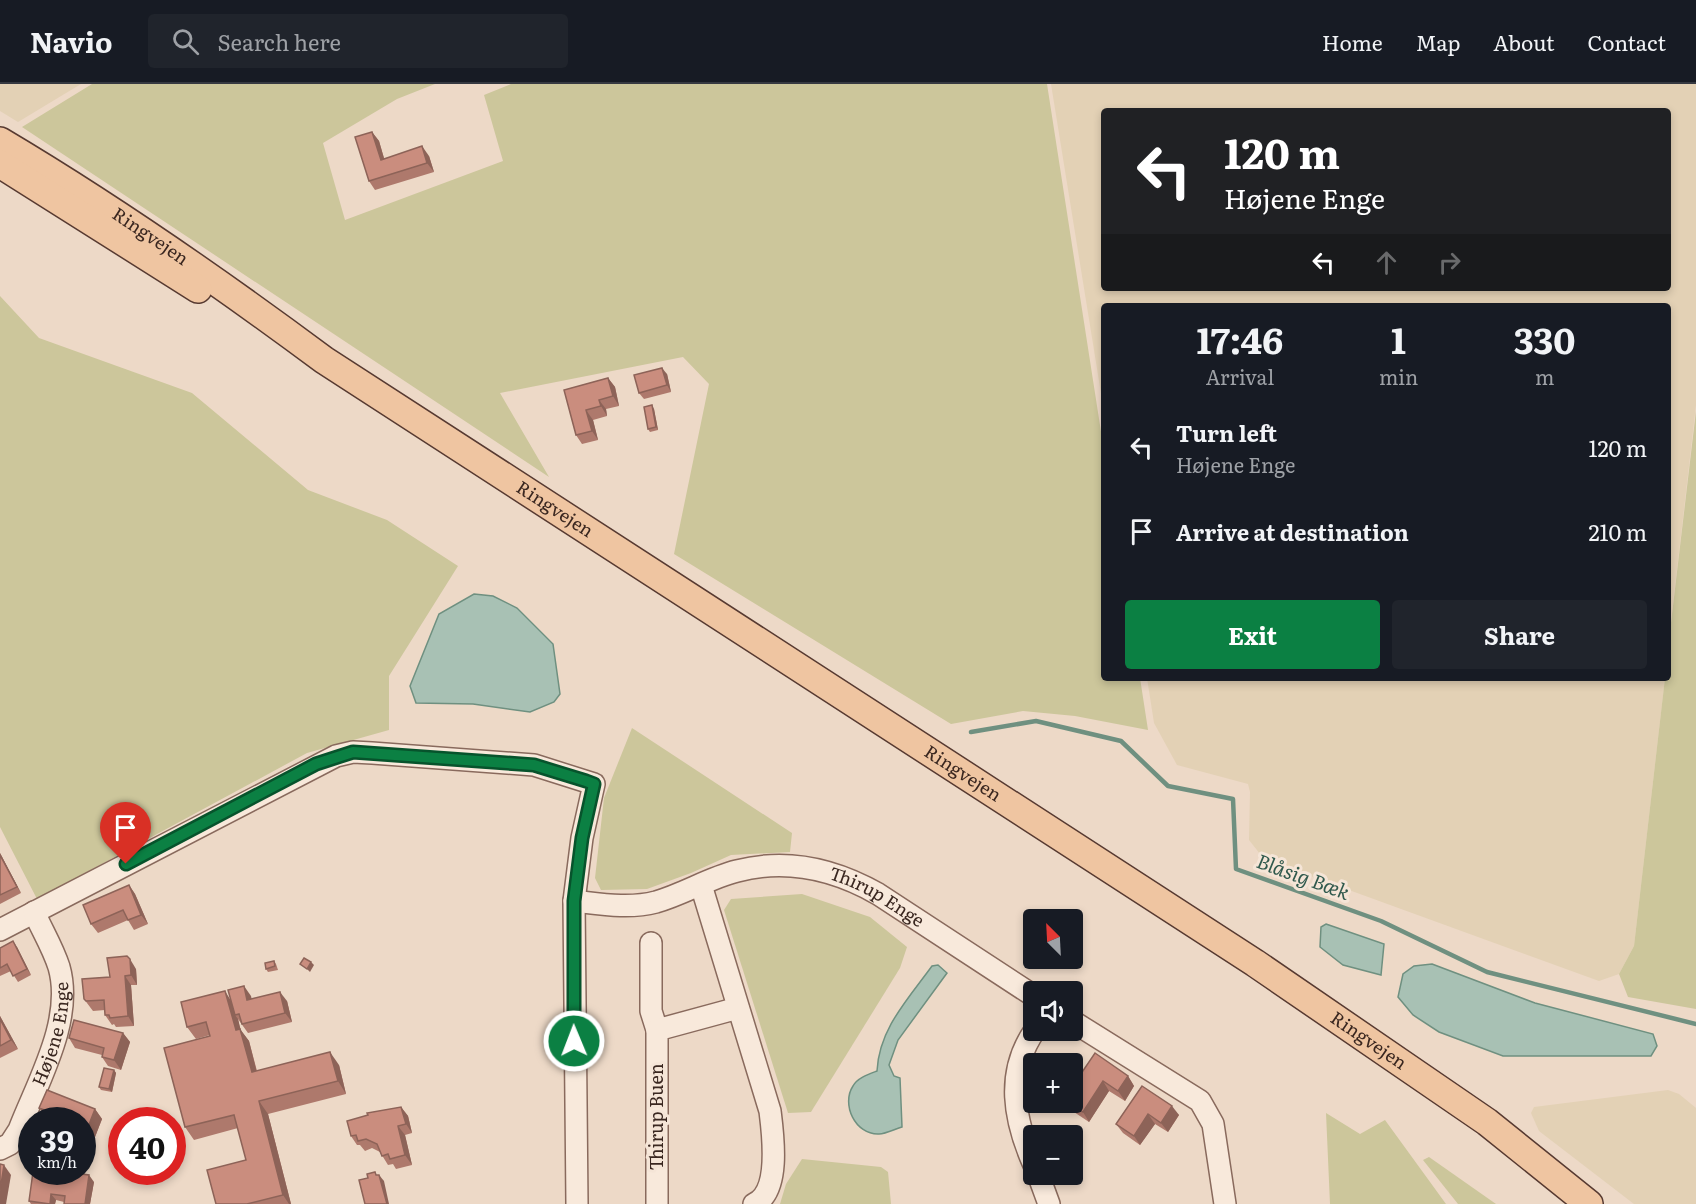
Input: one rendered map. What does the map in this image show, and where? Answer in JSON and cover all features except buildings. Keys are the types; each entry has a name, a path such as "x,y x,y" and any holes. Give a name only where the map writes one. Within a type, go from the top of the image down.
{"main road":[{"name":"Ringvejen","path":"0,141 121,216 232,292 324,360"},
{"name":"Ringvejen","path":"0,164 193,286 324,360 1255,963 1486,1122 1589,1204"}],"street":[{"path":"0,930 336,756 353,752 534,765 594,784 582,838 574,901 577,1204"},
{"name":"Thirup Enge","path":"574,901 619,906 654,903 736,871 771,865 826,871 852,880 878,894 1023,989"},
{"path":"701,885 770,1111 774,1144 772,1171 758,1202"},
{"name":"Højene Enge","path":"0,1149 10,1144 19,1130 61,1021 64,999 58,966 34,912"},
{"name":"Thirup Buen","path":"651,943 651,1011 657,1030 657,1204"},
{"path":"657,1030 738,1008"},
{"path":"1083,1028 1200,1101 1213,1124 1225,1204"},
{"path":"1023,1140 1015,1096 1021,1056 1029,1041"},
{"path":"1042,1185 1049,1204"}],"shaded area":[{"path":"0,84 81,84 18,122 0,111"},
{"path":"92,84 435,84 397,99 323,143 345,220 503,161 484,95 511,84 1047,84 1101,432 1101,681 1140,681 1148,730 1075,716 1023,711 951,724 674,554 709,384 683,357 500,393 549,477 22,127"},
{"path":"1051,84 1696,84 1696,405 1671,622 1671,303 1101,303 1101,393"},
{"path":"0,296 39,338 192,393 308,490 387,520 458,566 389,676 389,730 307,753 37,899 0,827"},
{"path":"1696,411 1696,1009 1628,997 1619,974 1634,946 1665,681 1671,681 1671,623"},
{"path":"474,594 493,596 517,608 553,644 560,694 554,702 530,712 473,704 416,703 410,686 439,614"},
{"path":"1147,681 1665,681 1634,946 1619,974 1599,981 1264,859 1249,840 1250,792 1248,784 1177,765 1154,723"},
{"path":"632,728 792,833 790,852 731,855 647,889 601,890 595,878 604,798"},
{"path":"802,894 870,917 907,947 900,968 811,1112 788,1113 724,910 731,899"},
{"path":"1326,924 1384,944 1381,975 1343,965 1320,947 1321,927"},
{"path":"1432,964 1535,1003 1653,1034 1657,1046 1651,1056 1503,1056 1439,1032 1413,1015 1398,997 1403,974 1414,966"},
{"path":"938,965 947,973 898,1040 889,1065 894,1076 900,1078 902,1127 882,1134 870,1133 857,1124 852,1117 850,1093 857,1081 877,1071 883,1042 896,1015 932,966"},
{"path":"1668,1090 1679,1094 1696,1108 1696,1204 1634,1204 1539,1131 1531,1113 1534,1107"},
{"path":"1326,1113 1360,1134 1385,1120 1446,1204 1330,1204"},
{"path":"1429,1157 1496,1204 1458,1204 1423,1160"},
{"path":"802,1159 881,1167 888,1172 891,1204 780,1204 786,1184"}],"waterway":[{"name":"Blåsig Bæk","path":"971,732 1036,721 1121,741 1168,786 1233,799 1236,869 1381,921 1487,972 1696,1024"}],"route":[{"path":"126,864 316,764 353,752 534,765 594,784 582,838 574,901 574,1041"}]}
